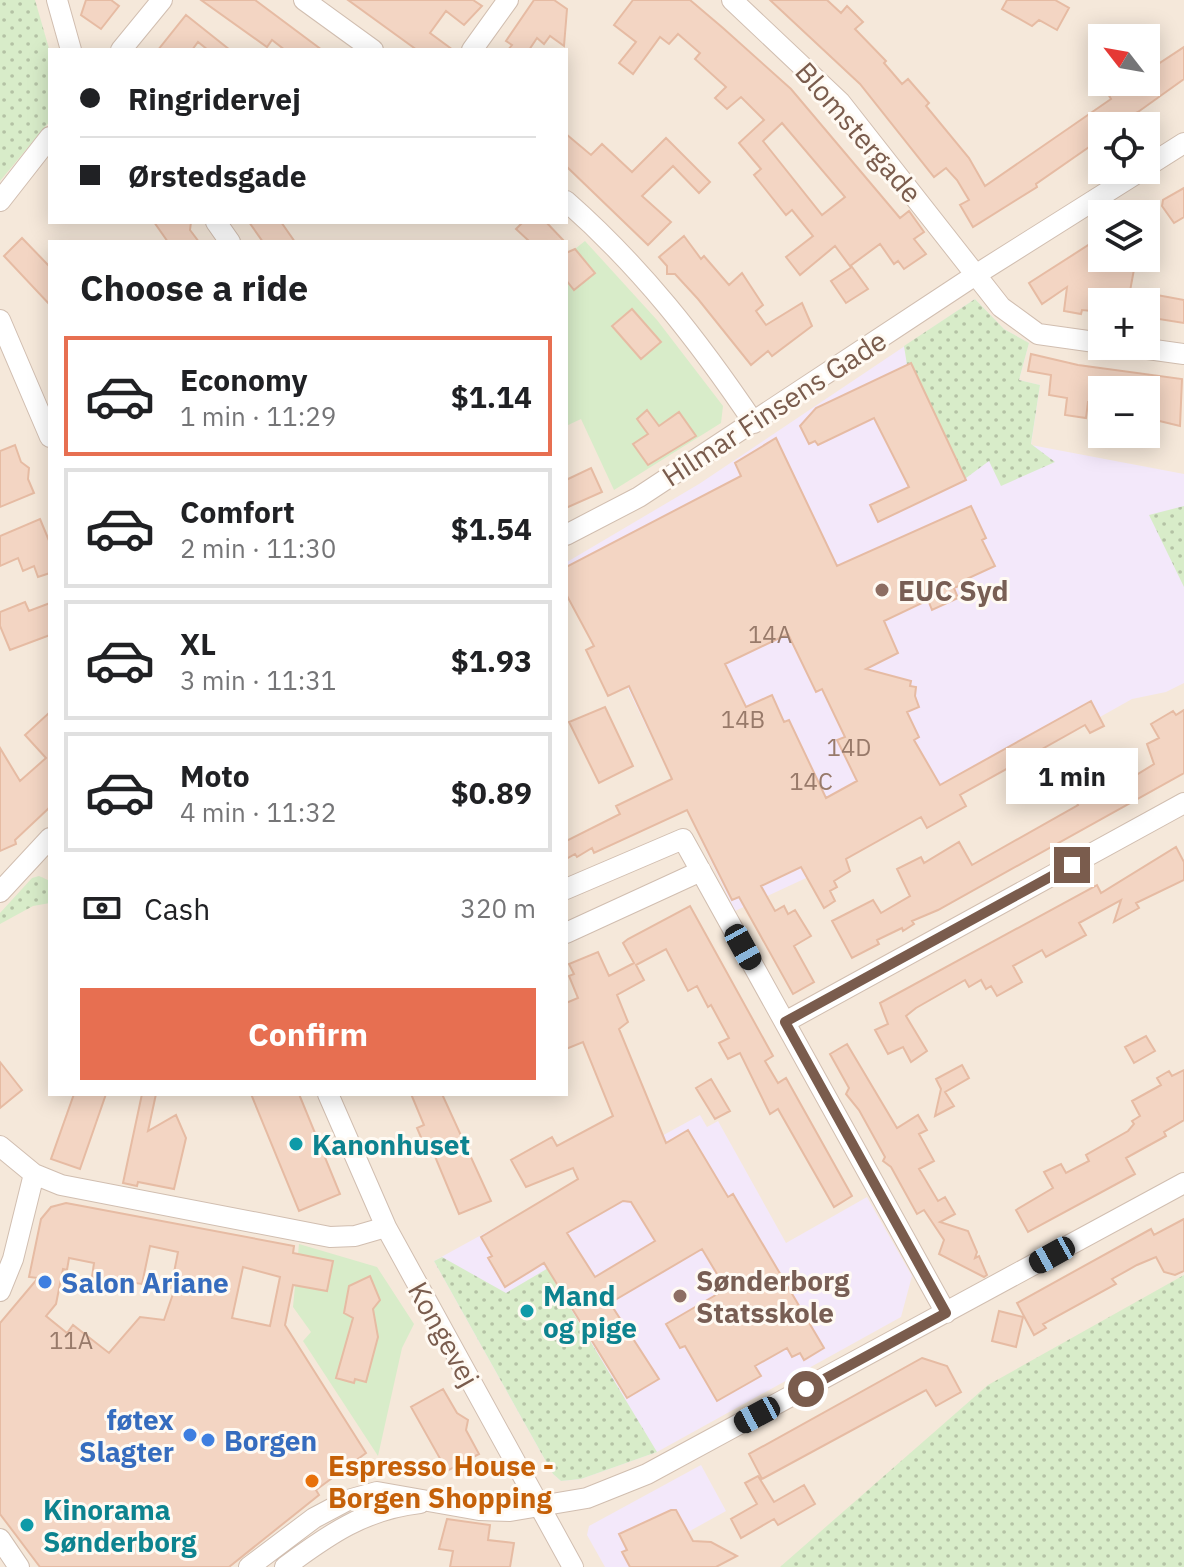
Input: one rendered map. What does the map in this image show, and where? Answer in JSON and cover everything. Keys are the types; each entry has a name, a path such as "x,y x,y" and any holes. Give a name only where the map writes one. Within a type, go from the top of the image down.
{"street":[{"path":"57,0 70,48"},
{"path":"123,48 162,0"},
{"path":"304,0 370,48"},
{"path":"473,48 508,0"},
{"name":"Blomstergade","path":"732,0 840,102 1001,307 1038,334 1088,341"},
{"path":"0,201 48,140"},
{"name":"Hilmar Finsens Gade","path":"1160,159 1184,143"},
{"name":"Hilmar Finsens Gade","path":"568,534 639,497 977,274 1120,184"},
{"path":"568,203 650,284 702,345 754,423"},
{"path":"0,320 48,432"},
{"path":"1160,351 1184,354"},
{"path":"785,1022 1184,803"},
{"path":"568,888 683,839 946,1313"},
{"path":"0,892 48,840"},
{"path":"568,934 701,871"},
{"name":"Kongevej","path":"329,1096 386,1227 573,1567"},
{"path":"0,1146 34,1174 61,1185 330,1237 355,1236 386,1227"},
{"path":"0,1291 13,1259 34,1174"},
{"path":"249,1567 314,1518 363,1506 427,1502 479,1510 541,1508 587,1498 647,1474 1184,1183"},
{"path":"285,1567 363,1506"},
{"path":"0,1539 19,1567"}],"shaded area":[{"path":"0,0 1184,0 1184,1567 0,1567"},
{"name":"EUC Syd","path":"975,299 1004,329 1029,343 1019,380 1040,385 1031,445 1184,474 1184,683 1166,692 1132,699 847,859 735,911 568,564 699,484"},
{"name":"Sønderborg Statsskole","path":"700,1115 707,1127 718,1121 786,1243 867,1197 912,1276 901,1317 657,1452 581,1479 561,1481 553,1474 434,1261"},
{"path":"701,1465 726,1511 679,1537 695,1567 605,1567 587,1535 589,1526"}],"green space":[{"path":"0,0 35,0 49,48 48,123 0,181"},
{"path":"585,241 657,320 723,406 721,423 614,490 581,419 568,425 568,254"},
{"path":"975,299 1004,329 1029,343 1019,380 1040,385 1031,444 1055,462 1001,486 989,461 962,481 907,365 904,346"},
{"path":"1184,506 1184,587 1149,515"},
{"path":"39,876 48,880 48,903 33,906 0,924 0,913 32,878"},
{"path":"299,1244 377,1267 414,1324 402,1348 378,1456 303,1341 311,1332 293,1307"},
{"path":"442,1257 506,1293 550,1267 557,1279 554,1281 657,1452 581,1479 561,1481 553,1474 434,1261"},
{"path":"1184,1275 1184,1567 780,1567 988,1385"}],"building":[{"path":"86,0 111,0 119,6 101,29 81,15"},
{"path":"201,0 255,0 319,48 282,48 272,40 267,47"},
{"path":"348,0 473,0 482,6 464,25 446,11 430,33 450,48 414,48"},
{"path":"534,0 554,0 567,9 564,46 550,36 544,44 537,38 530,48 510,48 512,45 506,41"},
{"path":"633,0 690,0 791,89 900,218 909,211 924,232 914,239 926,254 904,269 898,261 894,264 880,244 850,266 835,246 800,275 786,257 813,236 792,210 786,215 754,175 761,169 739,143 764,120 741,97 727,109 715,98 726,87 695,59 700,53 678,34 669,44 660,37 633,74 619,63 636,42 614,25","holes":["782,123 845,197 822,215 763,141"]},
{"path":"770,0 827,0 841,13 847,6 863,22 855,29 886,61 884,63 902,84 908,79 929,103 926,106 969,158 985,186 1088,115 1088,148 1036,184 1037,187 973,227 960,205 969,200 957,180 946,168 934,177 860,84"},
{"path":"1007,0 1055,0 1069,8 1057,30 1039,20 1032,26 1002,9"},
{"path":"186,15 227,48 206,48 198,42 194,48 160,48"},
{"path":"1184,47 1184,79 1138,112 1092,112 1111,99 1109,96 1160,96 1160,63"},
{"path":"568,136 591,155 602,144 632,172 666,138 710,182 699,193 673,166 642,196 671,222 648,245 568,168"},
{"path":"1184,188 1184,217 1174,223 1162,206 1163,200"},
{"path":"155,224 191,224 190,230 198,240 167,240"},
{"path":"250,224 282,224 294,240 262,240"},
{"path":"521,224 548,224 563,240 528,240 516,229"},
{"path":"684,236 701,259 704,256 729,285 742,273 763,305 756,311 766,325 802,303 812,326 772,356 768,351 751,365 675,274 667,274 667,266 659,257"},
{"path":"22,238 48,265 48,303 4,256"},
{"path":"1088,245 1088,272 1134,272 1131,288 1088,288 1088,311 1082,310 1081,314 1064,311 1067,287 1042,304 1029,283"},
{"path":"575,249 595,273 574,290 568,282 568,252"},
{"path":"852,267 868,289 846,303 831,281"},
{"path":"1160,296 1184,300 1184,323 1160,319"},
{"path":"632,309 661,342 641,359 612,326"},
{"path":"1031,354 1078,365 1160,376 1088,376 1086,418 1065,415 1067,398 1049,395 1051,375 1028,371"},
{"path":"911,363 966,480 878,522 870,505 909,487 874,418 818,445 815,441 809,444 800,426 816,408"},
{"path":"1160,376 1182,379 1180,426 1160,421"},
{"path":"647,410 659,426 679,412 696,436 648,465 633,444 648,434 637,419"},
{"path":"776,438 837,566 971,506 986,538 982,540 995,566 960,582 961,585 954,588 958,598 932,610 928,600 884,621 898,653 866,669 911,681 910,686 916,687 919,707 907,712 919,737 914,740 940,785 1091,701 1104,726 1090,733 1085,725 960,795 966,806 927,828 921,817 846,859 850,871 834,881 837,887 830,891 835,901 824,908 801,867 761,886 775,911 784,906 788,914 795,910 811,936 794,946 814,982 793,994 739,897 732,900 687,810 594,853 592,848 577,857 575,854 568,858 568,840 620,814 616,806 672,779 629,686 608,696 586,650 594,646 568,598 568,566 741,476 735,463","holes":["788,634 816,692 822,689 845,737 837,740 857,781 826,798 789,720 784,722 772,695 746,707 725,664"]},
{"path":"15,445 21,462 29,468 28,479 34,493 0,507 0,451"},
{"path":"591,468 602,492 568,507 568,479"},
{"path":"40,519 48,538 48,574 38,577 34,566 23,571 18,558 0,566 0,536"},
{"path":"25,602 29,611 48,604 48,636 10,650 0,626 0,612"},
{"path":"605,707 633,766 599,783 569,722"},
{"path":"1184,710 1184,773 938,910 912,921 914,924 903,931 902,928 877,940 879,944 852,958 832,921 873,900 881,913 910,896 897,869 921,857 924,863 959,842 972,865 1078,805 1071,792 1117,770 1120,774 1124,772 1128,780 1154,764 1147,744 1159,738 1151,724 1173,711 1176,715"},
{"path":"48,714 48,809 15,840 16,844 0,851 0,748 20,781 46,758 25,735"},
{"path":"1176,847 1184,862 1184,880 1136,903 1139,908 1114,922 1121,900 1079,923 1086,935 1046,957 1042,950 1013,966 1022,982 997,996 991,986 986,989 981,980 969,987 965,980 916,1008 906,1016 927,1051 911,1062 903,1047 888,1054 875,1030 888,1024 880,1003 1097,885 1101,893"},
{"path":"690,906 773,1056 765,1061 778,1083 786,1078 852,1196 834,1207 778,1109 770,1114 740,1053 728,1059 719,1043 729,1038 711,1005 708,1007 697,986 688,991 666,949 636,965 644,980 617,995 628,1022 619,1029 666,1143 688,1130 728,1197 733,1194 824,1348 804,1360 800,1353 792,1357 787,1348 755,1366 761,1376 717,1401 685,1346 680,1348 666,1324 726,1289 702,1249 610,1303 659,1379 627,1398 544,1263 505,1287 488,1258 492,1256 481,1237 578,1179 573,1168 526,1187 511,1160 552,1137 557,1146 613,1116 583,1042 568,1048 568,1002 578,998 569,976 574,974 569,964 598,952 609,976 634,963 623,943","holes":["623,1201 631,1202 655,1241 595,1277 567,1233"]},
{"path":"1146,1036 1155,1051 1134,1063 1125,1047"},
{"path":"847,1044 897,1128 918,1115 927,1130 919,1134 934,1161 919,1169 938,1201 945,1197 955,1214 940,1222 968,1231 977,1252 975,1258 979,1256 987,1275 984,1277 939,1254 944,1240 924,1210 917,1214 891,1167 883,1161 885,1157 859,1110 846,1094 849,1088 830,1054"},
{"path":"0,1062 22,1090 0,1108"},
{"path":"962,1065 969,1078 945,1092 954,1106 935,1116 941,1089 936,1079"},
{"path":"1184,1070 1184,1120 1164,1132 1166,1136 1126,1158 1135,1174 1028,1232 1016,1210 1053,1188 1044,1172 1061,1164 1066,1173 1089,1161 1086,1155 1128,1131 1134,1124 1132,1121 1140,1116 1132,1101 1161,1085 1157,1078 1169,1071 1172,1076"},
{"path":"711,1079 730,1111 715,1119 696,1088"},
{"path":"73,1096 105,1096 80,1169 51,1159"},
{"path":"142,1096 156,1096 148,1131 176,1115 186,1138 174,1189 138,1182 137,1186 123,1183"},
{"name":"Kanonhuset","path":"252,1096 300,1096 340,1194 299,1211"},
{"path":"412,1096 443,1096 491,1201 459,1214 434,1154 429,1156 417,1128 424,1125"},
{"name":"Borgen","path":"66,1203 294,1246 293,1253 333,1261 327,1291 293,1285 285,1325 366,1453 316,1490 319,1495 229,1567 40,1567 0,1514 0,1323 38,1278 29,1277 41,1219 51,1207","holes":["150,1246 178,1252 171,1288 175,1288 164,1320 140,1317 109,1353 73,1325 67,1333 46,1316 56,1304 63,1269 67,1270 69,1258 94,1263 92,1277 142,1284","243,1267 280,1277 270,1326 232,1318"]},
{"path":"1184,1219 1184,1271 1175,1275 1164,1272 1156,1257 1137,1265 1112,1279 1116,1284 1043,1324 1046,1328 1034,1335 1017,1303 1151,1229 1154,1235"},
{"path":"370,1276 380,1300 373,1309 378,1337 366,1382 355,1379 354,1383 336,1378 353,1318 344,1313 349,1286"},
{"path":"999,1311 1023,1317 1016,1347 992,1341"},
{"path":"922,1358 947,1366 961,1392 936,1406 926,1390 762,1479 749,1454"},
{"path":"443,1389 457,1413 468,1420 466,1430 479,1454 447,1471 411,1407"},
{"path":"758,1476 774,1502 804,1485 815,1504 778,1525 774,1519 741,1538 731,1519 757,1504 745,1483"},
{"path":"676,1510 693,1541 711,1542 737,1556 716,1567 630,1567 622,1552 627,1550 619,1534"},
{"path":"447,1519 490,1525 488,1540 514,1543 510,1567 450,1567 453,1551 439,1549"}],"place":[{"name":"EUC Syd","path":"882,590"},
{"name":"Kanonhuset","path":"296,1144"},
{"name":"Salon Ariane","path":"45,1282"},
{"name":"Sønderborg Statsskole","path":"680,1296"},
{"name":"Mand og pige","path":"527,1311"},
{"name":"føtex Slagter","path":"190,1435"},
{"name":"Borgen","path":"208,1440"},
{"name":"Espresso House - Borgen Shopping","path":"312,1481"},
{"name":"Kinorama Sønderborg","path":"27,1525"}],"route":[{"path":"806,1389 946,1313 785,1022 1072,865"}]}
